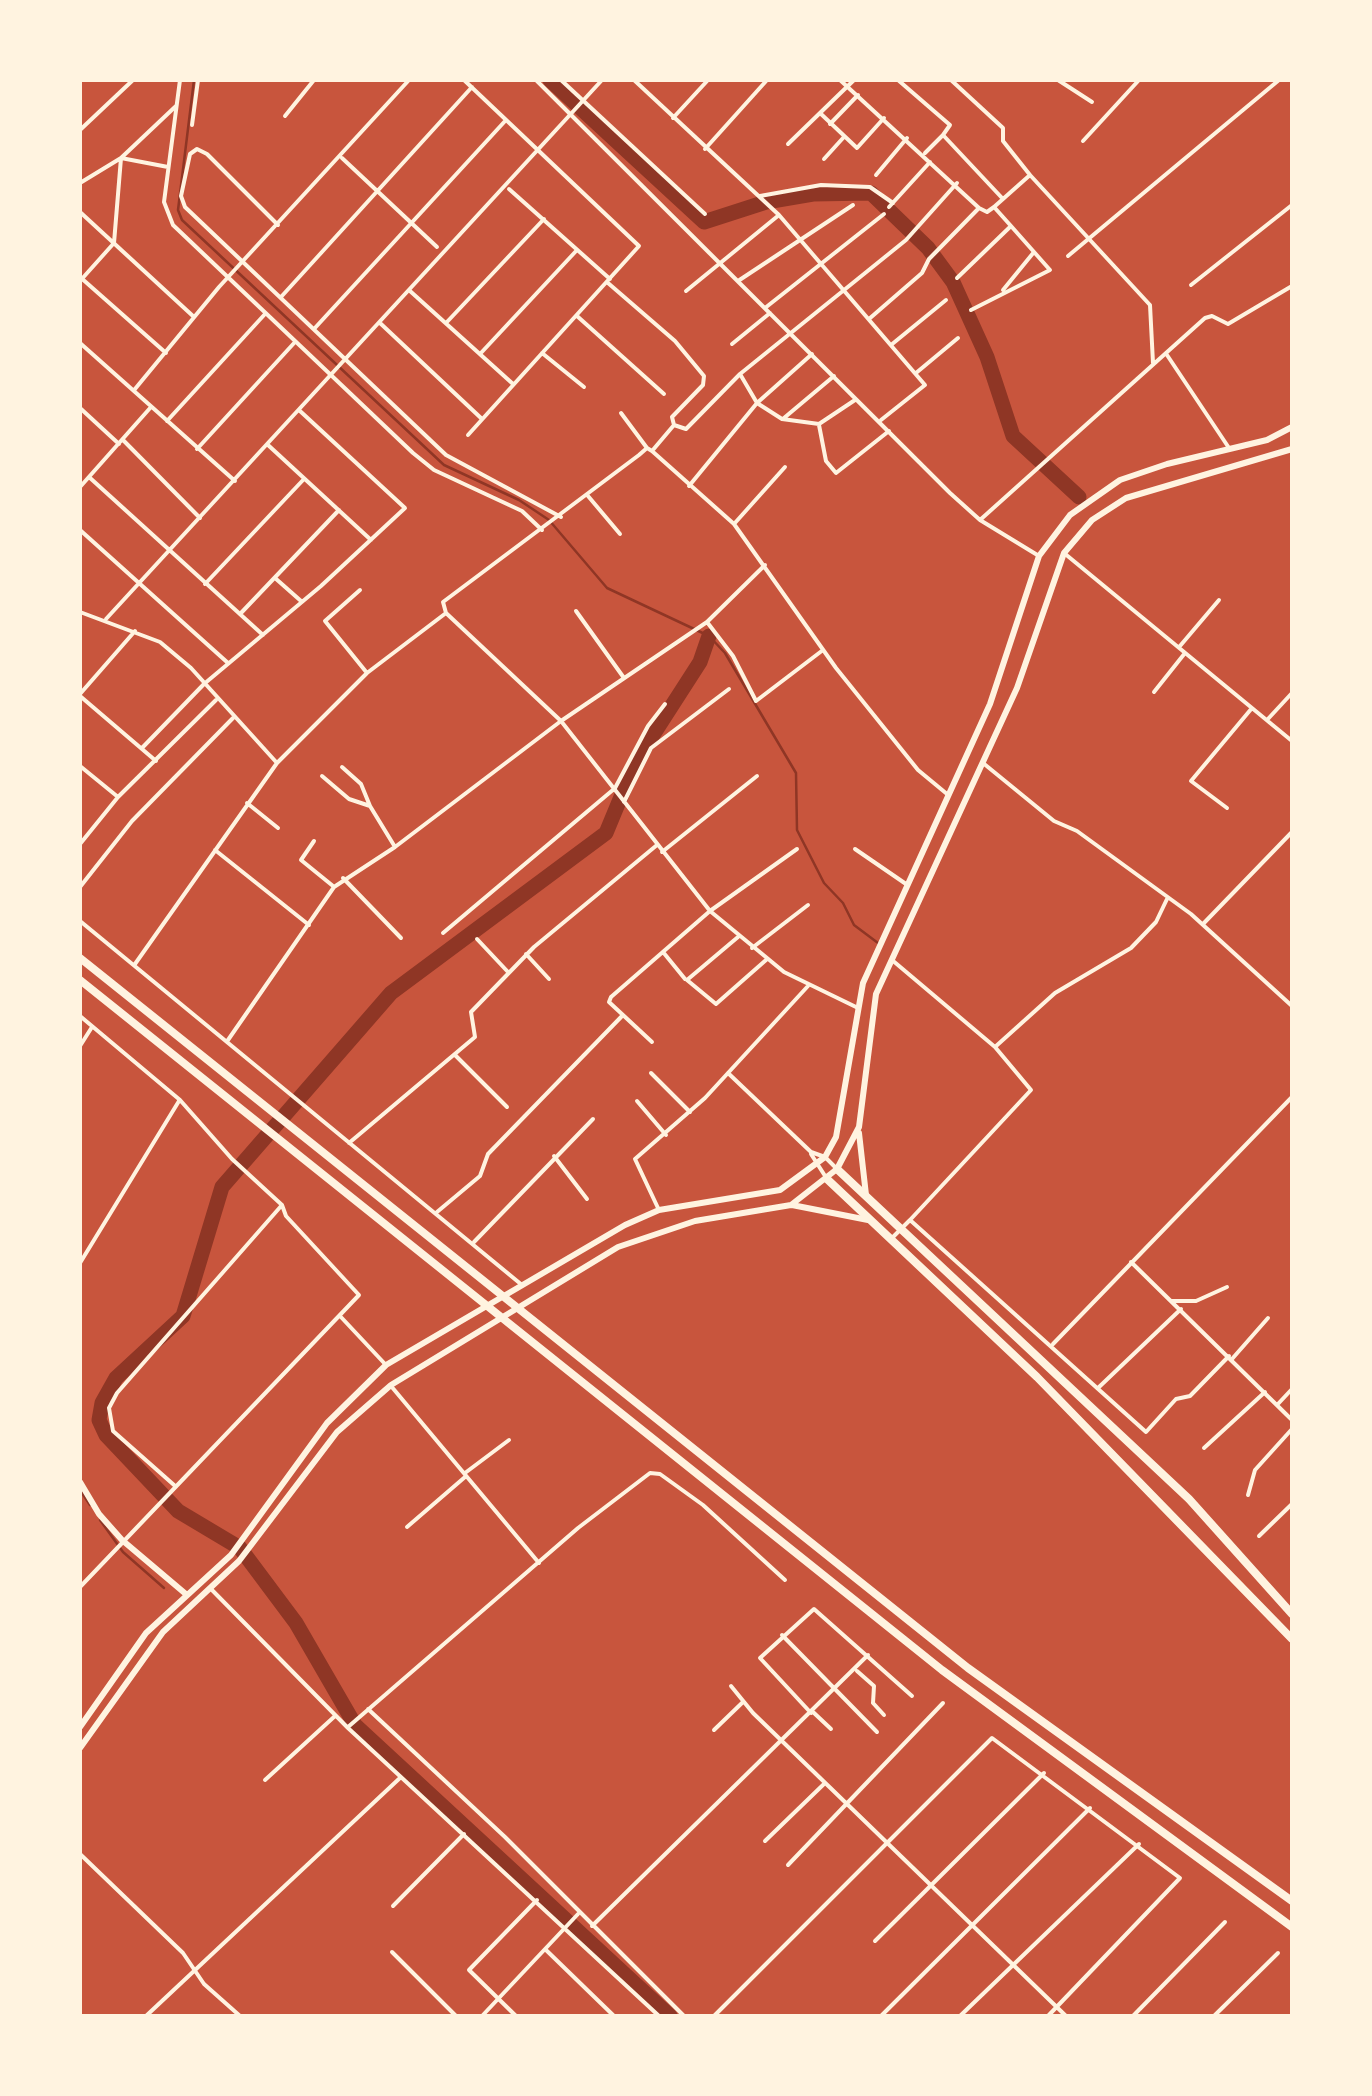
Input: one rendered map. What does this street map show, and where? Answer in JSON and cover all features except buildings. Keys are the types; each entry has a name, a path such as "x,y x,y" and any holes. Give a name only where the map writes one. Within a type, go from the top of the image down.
{"highway":[{"path":"80,958 968,1668 1290,1898"},
{"path":"80,980 520,1328 942,1670 1292,1927"},
{"path":"836,1169 1189,1499 1292,1614"},
{"path":"827,1179 1036,1377 1292,1639"},
{"path":"1036,1377 1046,1365"}],"main road":[{"path":"80,1727 146,1633 184,1592 232,1554 327,1423 386,1365 659,1210 780,1190 816,1166 836,1137 852,1005 950,797 1006,666 1039,556 1070,515 1132,474 1267,440 1292,427"},
{"path":"867,1198 859,1127 872,1008 1022,674 1064,554 1092,520 1126,498 1292,450"},
{"path":"1006,666 1022,674"},
{"path":"791,1205 836,1169 859,1127"},
{"path":"80,1748 163,1632 239,1561 337,1432 391,1385 618,1247 695,1221 791,1205 868,1220"},
{"path":"327,1423 337,1432"},
{"path":"81,1484 121,1541 184,1592"}],"street":[{"path":"80,130 132,80"},
{"path":"180,80 166,213 265,313 434,470 522,511 544,529"},
{"path":"192,125 198,80"},
{"path":"285,116 314,80"},
{"path":"135,389 230,276 409,80"},
{"path":"464,80 639,246 468,434"},
{"path":"536,80 980,520 1039,556"},
{"path":"561,80 705,214"},
{"path":"106,619 507,188 602,80"},
{"path":"634,80 780,214 926,386 880,420"},
{"path":"695,80 702,86"},
{"path":"674,118 708,80"},
{"path":"705,149 767,80"},
{"path":"840,80 987,212 1030,174"},
{"path":"788,144 854,80"},
{"path":"898,80 950,125 924,154"},
{"path":"951,80 1003,128 1003,140 1030,174 1153,309 1153,366"},
{"path":"1058,80 1092,102"},
{"path":"1083,141 1139,80"},
{"path":"1068,256 1279,80"},
{"path":"281,297 472,88"},
{"path":"830,124 858,94"},
{"path":"80,183 121,158 176,106"},
{"path":"820,113 857,148 884,118"},
{"path":"314,329 506,120"},
{"path":"943,135 1003,200"},
{"path":"824,159 843,138"},
{"path":"876,174 906,138"},
{"path":"278,225 207,154 193,150 181,201 241,264 446,454 559,518"},
{"path":"342,156 437,247"},
{"path":"121,158 168,168"},
{"path":"121,158 114,244 81,279 166,353"},
{"path":"764,201 822,185 870,187 891,205 931,161"},
{"path":"674,425 686,429 740,374 906,240 958,183"},
{"path":"507,188 675,341 704,376 703,385 672,417 674,425"},
{"path":"1191,284 1292,204"},
{"path":"738,281 853,205"},
{"path":"869,319 922,273 934,254 980,208"},
{"path":"994,208 1050,270 1016,290 1003,290"},
{"path":"80,212 194,317"},
{"path":"686,290 780,214"},
{"path":"732,344 884,214"},
{"path":"446,323 544,219"},
{"path":"957,278 1012,226"},
{"path":"480,354 577,250"},
{"path":"971,310 1003,290 1034,252"},
{"path":"980,520 1208,316 1228,324 1292,286"},
{"path":"410,291 513,384"},
{"path":"891,345 946,300"},
{"path":"167,421 265,313"},
{"path":"576,316 664,394"},
{"path":"380,323 482,419"},
{"path":"916,373 958,338"},
{"path":"198,449 296,342"},
{"path":"80,343 234,481"},
{"path":"542,353 584,388"},
{"path":"689,486 757,403 812,354"},
{"path":"1166,354 1229,448"},
{"path":"740,374 757,403 782,419 818,424 856,399"},
{"path":"782,419 834,376"},
{"path":"80,408 200,518"},
{"path":"80,487 152,408"},
{"path":"142,748 204,684 302,603 405,508 300,411"},
{"path":"621,414 649,450 734,524 823,650 918,770 950,797"},
{"path":"818,424 826,460 836,473 889,430"},
{"path":"674,425 649,450 443,602 446,613 561,722 710,911 766,960 808,986 852,1005"},
{"path":"268,445 372,540"},
{"path":"734,524 786,466"},
{"path":"90,477 263,635"},
{"path":"205,584 304,479"},
{"path":"588,496 620,534"},
{"path":"241,613 338,510"},
{"path":"80,530 228,663"},
{"path":"1064,554 1292,740"},
{"path":"228,1040 343,878 395,847 561,722 706,622 765,565"},
{"path":"274,578 302,603"},
{"path":"360,590 325,621 367,672"},
{"path":"1179,647 1218,600"},
{"path":"576,611 624,678"},
{"path":"80,612 160,642 277,763"},
{"path":"135,964 277,763 367,672 446,613"},
{"path":"706,622 734,656 756,702 823,650"},
{"path":"135,631 80,695 156,761"},
{"path":"1154,692 1186,653"},
{"path":"623,801 651,748 729,689"},
{"path":"1267,720 1292,693"},
{"path":"80,844 118,798 216,700"},
{"path":"443,933 615,791 664,704"},
{"path":"1228,808 1199,790 1192,778 1252,708"},
{"path":"80,887 132,821 233,718"},
{"path":"983,763 1054,822 1077,831 1204,924 1292,1006"},
{"path":"80,766 118,798"},
{"path":"342,767 361,784 395,847"},
{"path":"322,776 350,799 370,806"},
{"path":"662,852 757,776"},
{"path":"247,803 278,828"},
{"path":"1204,924 1292,832"},
{"path":"314,841 301,860 334,887"},
{"path":"350,1143 476,1034 468,1016 526,954 657,846"},
{"path":"214,849 308,926"},
{"path":"652,1042 610,999 710,911 797,849"},
{"path":"854,849 906,884"},
{"path":"343,878 401,938"},
{"path":"995,1047 1055,993 1131,948 1156,922 1168,898"},
{"path":"752,948 808,905"},
{"path":"80,921 522,1285"},
{"path":"687,980 740,936"},
{"path":"477,939 508,973"},
{"path":"663,952 687,980 716,1004 766,960"},
{"path":"526,954 549,979"},
{"path":"891,1239 1031,1090 995,1047 892,960"},
{"path":"659,1210 634,1161 690,1112 808,986"},
{"path":"437,1212 480,1176 488,1154 623,1015"},
{"path":"80,1016 180,1100 232,1160 282,1205 286,1216 359,1293 80,1587"},
{"path":"80,1046 92,1026"},
{"path":"455,1055 507,1107"},
{"path":"651,1072 690,1112"},
{"path":"728,1073 810,1152 827,1179"},
{"path":"1053,1344 1292,1097"},
{"path":"80,1263 180,1100"},
{"path":"637,1101 666,1136"},
{"path":"474,1242 593,1118"},
{"path":"810,1152 825,1156 836,1169"},
{"path":"554,1156 587,1199"},
{"path":"174,1485 113,1431 108,1408 282,1205"},
{"path":"910,1220 1053,1344 1146,1432 1174,1401 1188,1397 1268,1318"},
{"path":"1130,1262 1292,1420"},
{"path":"1172,1301 1210,1297 1227,1287"},
{"path":"1098,1388 1181,1309"},
{"path":"340,1316 386,1365"},
{"path":"391,1385 539,1562"},
{"path":"1277,1404 1292,1389"},
{"path":"1204,1448 1265,1392"},
{"path":"1248,1494 1254,1470 1292,1429"},
{"path":"407,1526 509,1440"},
{"path":"349,1726 539,1562 654,1472 703,1506 786,1580"},
{"path":"1259,1536 1292,1504"},
{"path":"211,1589 336,1716 660,2016"},
{"path":"831,1729 760,1658 814,1608 912,1696"},
{"path":"782,1636 877,1732"},
{"path":"592,1926 868,1655"},
{"path":"857,1670 874,1686 874,1703 884,1714"},
{"path":"731,1686 825,1783 1066,2016"},
{"path":"714,1730 743,1702"},
{"path":"788,1865 942,1703"},
{"path":"366,1711 505,1836 576,1915 684,2016"},
{"path":"265,1780 336,1716"},
{"path":"714,2016 992,1738 1140,1844 1180,1878 1048,2016"},
{"path":"875,1941 1044,1773"},
{"path":"146,2016 401,1777"},
{"path":"764,1842 825,1783"},
{"path":"881,2016 1091,1808"},
{"path":"393,1906 464,1834"},
{"path":"960,2016 1140,1844"},
{"path":"80,1854 184,1953 194,1971 240,2016"},
{"path":"516,2016 469,1970 537,1900"},
{"path":"482,2016 576,1915"},
{"path":"1134,2016 1225,1922"},
{"path":"544,1949 614,2016"},
{"path":"392,1952 456,2016"},
{"path":"1214,2016 1278,1952"}],"waterway":[{"path":"194,80 178,210 182,220 444,465 519,500 549,520 607,588 709,636 725,653 796,773 797,830 824,883 843,903 854,925 878,943"},
{"path":"550,80 704,222 766,202 813,194 871,193 928,248 953,282 987,357 1013,436 1079,497"},
{"path":"670,2016 355,1725 296,1623 240,1548 178,1511 106,1435 99,1420 102,1403 116,1378 183,1316 222,1187 391,993 606,833 635,763 700,662 709,636"},
{"path":"80,1490 90,1505"},
{"path":"100,1520 123,1552 164,1588"}]}
